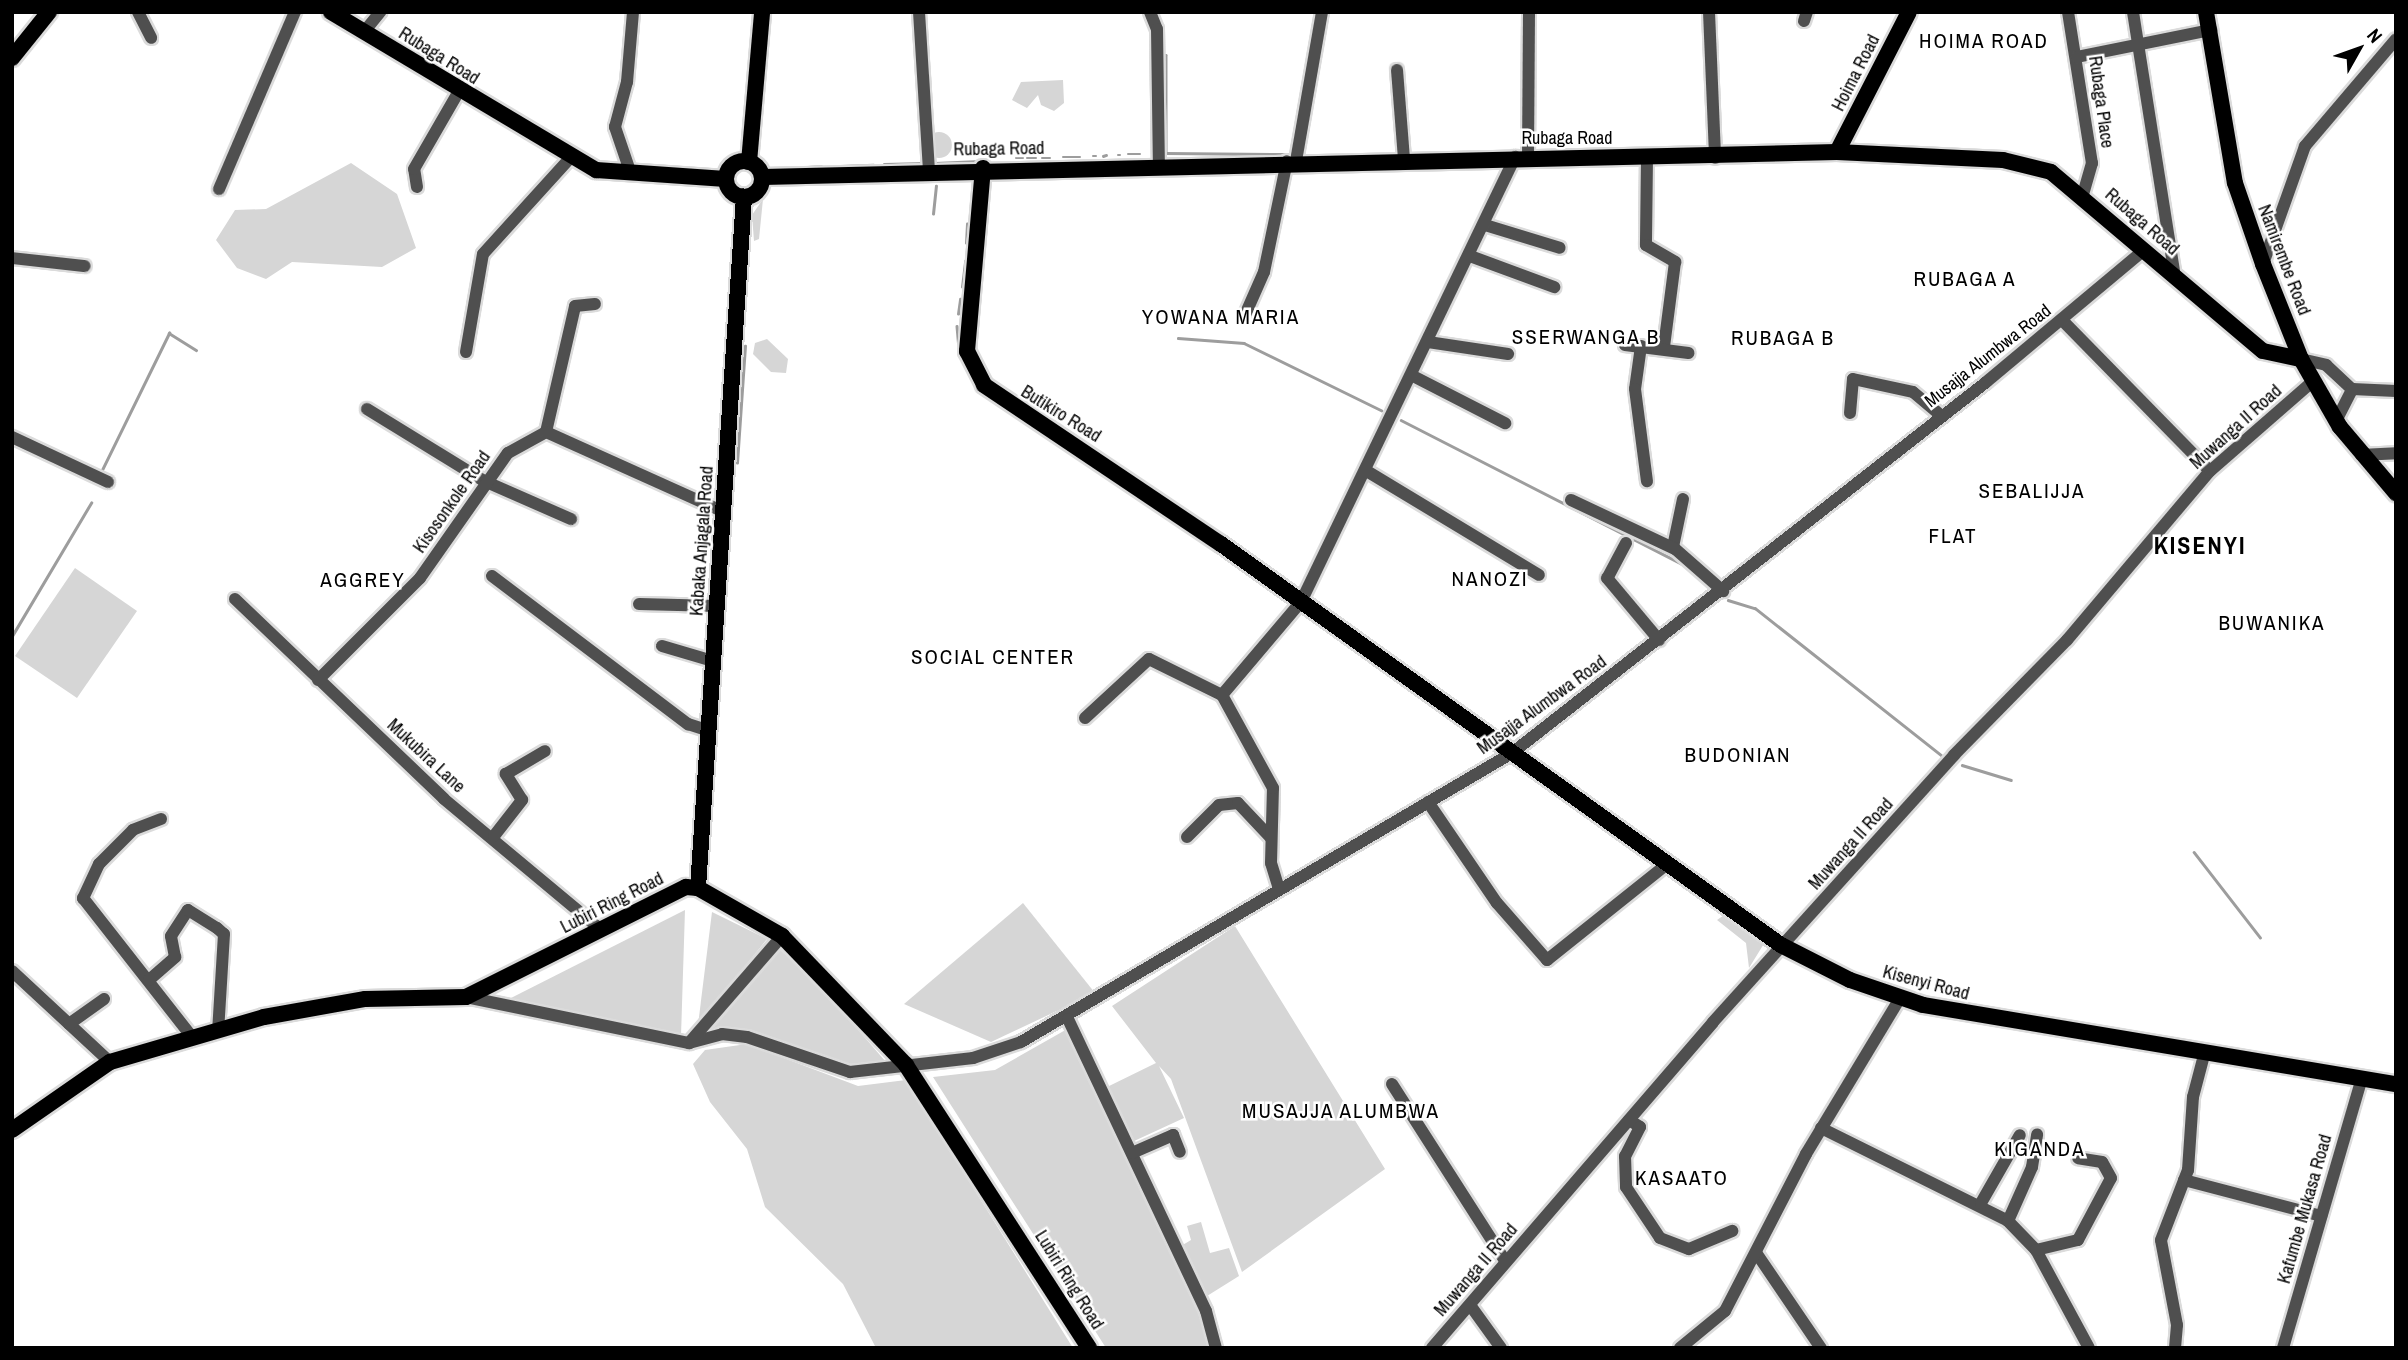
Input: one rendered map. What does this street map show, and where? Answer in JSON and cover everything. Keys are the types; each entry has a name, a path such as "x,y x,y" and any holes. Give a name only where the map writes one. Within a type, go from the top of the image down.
{"main road":[{"path":"12,58 49,12"},
{"name":"Rubaga Road","path":"331,12 569,159 631,174 726,179"},
{"path":"749,162 733,165 726,179 732,192 744,197 758,190 763,177 749,162 762,12"},
{"name":"Hoima Road","path":"1837,152 1909,12"},
{"name":"Namirembe Road","path":"2206,12 2235,183 2263,264 2301,359 2336,421 2361,456 2396,493"},
{"name":"Rubaga Road","path":"763,177 983,168 1522,157 1715,158 1837,152 2033,164 2083,195 2263,351 2301,359"},
{"name":"Butikiro Road","path":"983,168 967,351 984,385 1301,601 1512,753"},
{"name":"Kabaka Anjagala Road","path":"698,888 744,197"},
{"name":"Kisenyi Road","path":"1512,753 1662,869 1781,945 1900,998 2204,1055 2361,1081 2396,1084"},
{"name":"Lubiri Ring Road","path":"12,1130 110,1062 192,1037 365,999 466,997 686,887 698,888 782,936 899,1066 1089,1348"}],"street":[{"path":"138,12 151,38"},
{"path":"219,189 295,12"},
{"path":"364,33 380,12"},
{"path":"631,174 615,127 627,82 633,12"},
{"path":"919,12 929,170"},
{"path":"1150,12 1157,29 1159,166"},
{"path":"1245,314 1264,272 1292,161 1322,12"},
{"path":"1222,695 1301,601 1485,225 1522,157 1529,12"},
{"path":"1709,12 1715,158"},
{"name":"Rubaga Place","path":"2068,12 2092,163 2083,195"},
{"path":"2133,12 2142,46 2175,276"},
{"path":"2077,57 2211,30"},
{"path":"2263,264 2305,146 2396,39"},
{"path":"1397,70 1404,159"},
{"path":"417,187 414,169 459,91"},
{"path":"1647,158 1646,245 1675,262 1664,347"},
{"path":"466,352 483,254 569,159"},
{"path":"1485,225 1560,248"},
{"name":"Musajja Alumbwa Road","path":"689,1043 722,1034 747,1037 822,1067 850,1072 973,1058 1068,1019 1279,889 1512,753 1723,591 2062,320 2144,250"},
{"path":"1470,256 1554,288"},
{"path":"12,258 85,265"},
{"path":"595,304 575,306 546,432 724,512"},
{"path":"2062,320 2210,471"},
{"path":"1428,342 1508,354"},
{"path":"1625,345 1664,347 1688,352"},
{"path":"1641,346 1635,389 1647,481"},
{"path":"2301,359 2326,365 2352,389 2396,391"},
{"path":"1412,375 1505,423"},
{"path":"1850,414 1853,379 1913,392 1942,416"},
{"name":"Muwanga II Road","path":"1432,1348 1781,945 2067,640 2210,471 2314,381"},
{"path":"2336,421 2352,389"},
{"path":"367,410 484,481 571,519"},
{"name":"Kisosonkole Road","path":"318,680 420,578 484,481 508,453 546,432"},
{"path":"12,437 108,482"},
{"path":"2361,456 2396,453"},
{"path":"1365,470 1539,575"},
{"path":"1675,550 1683,499"},
{"path":"1571,500 1675,550 1723,591"},
{"path":"1626,542 1607,578 1659,640"},
{"path":"492,576 688,724 709,731"},
{"name":"Mukubira Lane","path":"235,599 444,799 494,836 601,930"},
{"path":"639,604 717,606"},
{"path":"662,646 713,661"},
{"path":"1085,718 1149,659 1222,695 1273,788 1270,837 1279,889"},
{"path":"494,836 522,800 506,774 545,751"},
{"path":"1428,802 1497,903 1547,960 1662,869"},
{"path":"1187,837 1219,805 1238,803 1270,837"},
{"path":"161,819 133,830 99,864 83,898 192,1037"},
{"path":"149,980 174,957 171,936 188,910 218,928 224,934 218,1031"},
{"path":"466,997 689,1043 782,936"},
{"path":"12,971 110,1062"},
{"path":"1680,1348 1725,1311 1821,1128 1900,998"},
{"path":"69,1024 104,999"},
{"path":"1068,1019 1132,1153 1216,1348"},
{"path":"2175,1348 2177,1325 2161,1252 2164,1225 2184,1181 2193,1097 2204,1055"},
{"name":"Kafumbe Mukasa Road","path":"2283,1348 2361,1081"},
{"path":"1392,1084 1506,1262"},
{"path":"1629,1120 1640,1127 1625,1156 1626,1187 1660,1238 1689,1249 1732,1231"},
{"path":"1821,1128 1981,1203 2008,1221 2036,1250 2089,1348"},
{"path":"2008,1221 2028,1178 2037,1134"},
{"path":"1132,1153 1173,1135 1180,1152"},
{"path":"1981,1203 2020,1135"},
{"path":"2036,1250 2078,1240 2111,1178 2102,1162 2078,1158"},
{"path":"2184,1181 2321,1216"},
{"path":"1757,1254 1821,1348"},
{"path":"1470,1305 1501,1348"}],"shaded area":[{"path":"1063,80 1064,103 1054,111 1041,105 1038,95 1027,108 1012,100 1021,82"},
{"path":"939,132 948,136 952,145 948,154 939,158 930,154 926,145 930,136"},
{"path":"351,163 397,194 416,248 382,267 292,262 266,279 237,268 216,240 235,210 266,209"},
{"path":"763,199 759,239 754,241 752,215"},
{"path":"767,339 788,359 786,373 771,372 753,354 755,343"},
{"path":"75,568 137,611 77,698 15,656"},
{"path":"1023,903 1095,993 991,1042 904,1004"},
{"path":"685,910 681,1036 505,1001"},
{"path":"712,912 767,939 698,1025"},
{"path":"1727,913 1765,942 1749,968 1746,943 1717,920"},
{"path":"1235,926 1385,1169 1242,1272 1171,1079 1159,1066 1184,1118 1132,1142 1105,1088 1156,1063 1112,1006"},
{"path":"777,947 822,988 886,1062 842,1065 730,1027 711,1029"},
{"path":"1069,1028 1174,1246 1214,1348 1106,1348 933,1077 995,1070"},
{"path":"747,1044 858,1086 906,1080 1073,1348 876,1348 843,1284 765,1207 747,1149 710,1102 693,1064 705,1050"},
{"path":"1201,1222 1210,1253 1229,1248 1239,1276 1207,1296 1181,1246 1191,1240 1187,1226"}],"waterway":[{"path":"1166,55 1166,153 1293,154"},
{"path":"1128,154 1140,154"},
{"path":"1063,157 1080,157"},
{"path":"1016,158 1023,158"},
{"path":"1027,158 1036,158"},
{"path":"1042,158 1050,158"},
{"path":"935,163 979,161"},
{"path":"884,164 925,163"},
{"path":"840,166 873,165"},
{"path":"808,167 821,166"},
{"path":"933,214 936,186"},
{"path":"966,243 967,224"},
{"path":"962,287 965,261"},
{"path":"958,314 960,299"},
{"path":"957,326 959,351"},
{"path":"101,472 169,333 196,350"},
{"path":"1178,338 1244,343 1381,410"},
{"path":"737,463 745,346"},
{"path":"1401,420 1684,565"},
{"path":"12,636 91,503"},
{"path":"1728,600 1755,608 1941,755"},
{"path":"1962,765 2011,780"},
{"path":"2194,852 2260,937"}],"district":[{"name":"HOIMA ROAD","path":"1984,41"},
{"name":"RUBAGA A","path":"1965,279"},
{"name":"YOWANA MARIA","path":"1221,317"},
{"name":"SSERWANGA B","path":"1586,337"},
{"name":"RUBAGA B","path":"1783,338"},
{"name":"SEBALIJJA","path":"2032,491"},
{"name":"FLAT","path":"1953,536"},
{"name":"KISENYI","path":"2200,546"},
{"name":"NANOZI","path":"1490,579"},
{"name":"AGGREY","path":"363,580"},
{"name":"BUWANIKA","path":"2272,623"},
{"name":"SOCIAL CENTER","path":"993,657"},
{"name":"BUDONIAN","path":"1738,755"},
{"name":"MUSAJJA ALUMBWA","path":"1341,1111"},
{"name":"KIGANDA","path":"2040,1149"},
{"name":"KASAATO","path":"1682,1178"}]}
